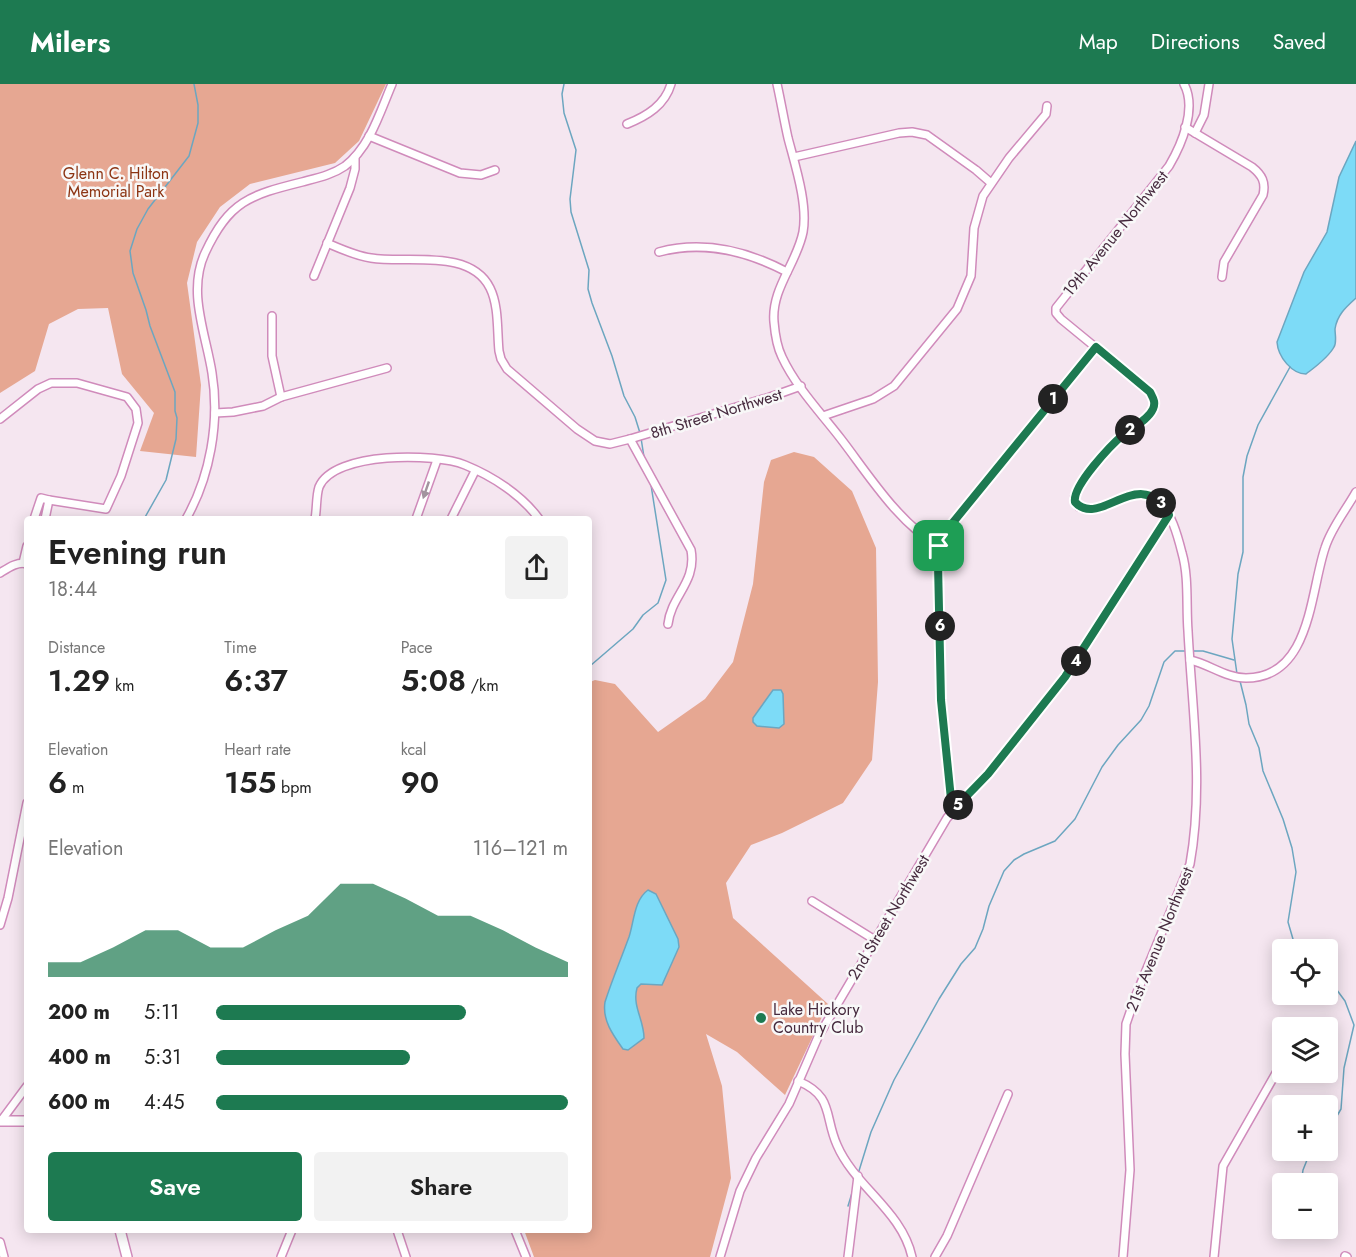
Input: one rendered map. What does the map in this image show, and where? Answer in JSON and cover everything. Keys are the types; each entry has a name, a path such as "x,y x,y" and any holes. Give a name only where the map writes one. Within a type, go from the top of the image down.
{"main road":[{"path":"1,1121 24,1121"},
{"path":"121,1233 127,1257"}],"street":[{"path":"187,516 201,487 210,451 215,413 213,376 197,298 200,266 212,238 228,214 246,199 270,190 331,174 346,165 355,157 369,136 392,84"},
{"path":"627,124 641,118 661,104 671,84"},
{"path":"777,84 794,157 804,229 799,248 787,272 775,306 775,335 781,356 885,498 924,536 939,546"},
{"name":"19th Avenue Northwest","path":"1096,347 1061,319 1056,313 1056,308 1164,173 1176,152 1185,127 1190,101 1184,84"},
{"path":"1195,133 1204,115 1209,84"},
{"path":"823,416 873,399 894,386 957,309 971,276 976,218 983,196 1046,114 1047,106"},
{"path":"1185,127 1257,171 1264,182 1263,195 1224,262 1222,277"},
{"path":"794,157 899,133 916,132 936,140 991,183"},
{"path":"369,136 460,172 481,175 495,170"},
{"path":"314,276 350,188 355,169 355,157"},
{"name":"8th Street Northwest","path":"327,243 370,258 456,262 475,271 488,284 493,295 501,359 511,374 577,429 595,441 610,444 630,439 801,386"},
{"path":"658,252 684,247 719,248 752,256 787,272"},
{"path":"272,316 272,356 281,397"},
{"path":"955,808 951,799 941,700 939,546 946,531 1096,347 1150,392 1155,405 1149,416 1114,443 1077,491 1075,502 1079,507 1097,508 1129,495 1144,494 1161,502 1169,515"},
{"path":"215,413 242,411 263,406 281,397 387,368"},
{"path":"0,419 38,388 58,382 77,383 113,392 127,397 136,409 138,423 121,476 106,509 41,498 35,516"},
{"path":"630,439 691,550 692,564 687,582 672,608 668,624"},
{"path":"315,516 320,487 334,473 362,460 408,457 464,465 506,488 536,516"},
{"path":"417,516 437,460"},
{"path":"452,516 475,471"},
{"path":"1190,660 1229,675 1244,678 1265,675 1286,662 1296,649 1305,629 1326,545 1356,492"},
{"path":"46,516 49,500"},
{"name":"21st Avenue Northwest","path":"1123,1257 1130,1170 1125,1054 1126,1024 1188,871 1193,846 1197,753 1183,555 1169,515"},
{"name":"2nd Street Northwest","path":"720,1257 740,1191 756,1158 789,1104 818,1037 875,940 955,808 988,774 1065,677 1169,515"},
{"path":"0,573 24,563"},
{"path":"0,925 8,898 24,817"},
{"path":"812,901 875,940"},
{"path":"1214,1257 1223,1166 1272,1080"},
{"path":"798,1082 813,1089 823,1098 836,1144 858,1176 895,1221 908,1243 912,1257"},
{"path":"1,1121 24,1090"},
{"path":"935,1257 947,1236 1008,1094"},
{"path":"848,1257 858,1176"},
{"path":"281,1257 291,1233"},
{"path":"398,1233 406,1257"},
{"path":"516,1233 526,1257"},
{"path":"0,1242 4,1257"}],"green space":[{"name":"Glenn C. Hilton Memorial Park","path":"0,84 386,84 359,141 335,163 250,184 220,207 197,242 187,283 201,385 196,457 140,451 154,413 122,374 108,308 78,309 49,324 35,371 0,393"},
{"path":"794,452 814,457 852,491 876,548 878,682 872,760 843,803 782,833 751,845 726,883 733,918 828,1004 785,1095 737,1052 706,1034 722,1086 731,1178 710,1257 534,1257 525,1233 592,1233 592,681 615,684 658,732 705,699 733,662 753,584 764,482 771,460"}],"water":[{"path":"1356,141 1356,298 1340,315 1335,329 1334,347 1306,374 1301,373 1291,368 1283,359 1277,342 1304,272 1327,232 1339,177"},
{"path":"773,690 781,690 783,694 784,724 779,728 757,726 753,718"},
{"path":"648,890 656,894 678,939 679,947 662,985 641,984 637,988 636,1001 644,1038 628,1050 623,1049 609,1027 605,1015 605,1002 629,937 637,905"}],"waterway":[{"path":"146,516 166,480 176,439 177,418 175,392 133,273 130,251 137,229 148,209 189,156 198,123 198,105 194,84"},
{"path":"564,84 562,94 564,113 576,150 570,199 571,212 589,270 588,289 592,303 624,396 640,433"},
{"path":"1237,674 1232,639 1238,574 1243,552 1243,477 1247,456 1258,425 1290,367"},
{"path":"641,438 644,457"},
{"path":"592,664 633,629 643,615 658,603 666,580 651,485"},
{"path":"858,1174 871,1132 894,1080 939,999 961,964 975,948 1004,871 1014,860 1024,854 1055,841 1075,819 1102,767 1141,720 1149,706 1164,662 1175,651 1187,651"},
{"path":"1192,651 1203,651 1234,660"},
{"path":"1240,681 1249,724 1259,748 1263,771 1292,848 1296,872 1288,922 1293,939"},
{"path":"1338,992 1345,1001 1354,1025 1344,1068 1341,1109 1338,1114"},
{"path":"1303,1173 1307,1161"},
{"path":"848,1206 852,1193"}],"place":[{"name":"Lake Hickory Country Club","path":"761,1018"}],"route":[{"path":"1096,347 1150,392 1155,405 1149,416 1114,443 1083,482 1074,498 1079,507 1088,509 1097,508 1129,495 1144,494 1155,497 1161,502 1169,515 1065,677 988,774 955,808 951,799 941,700 939,546 946,531 1096,347"}]}
